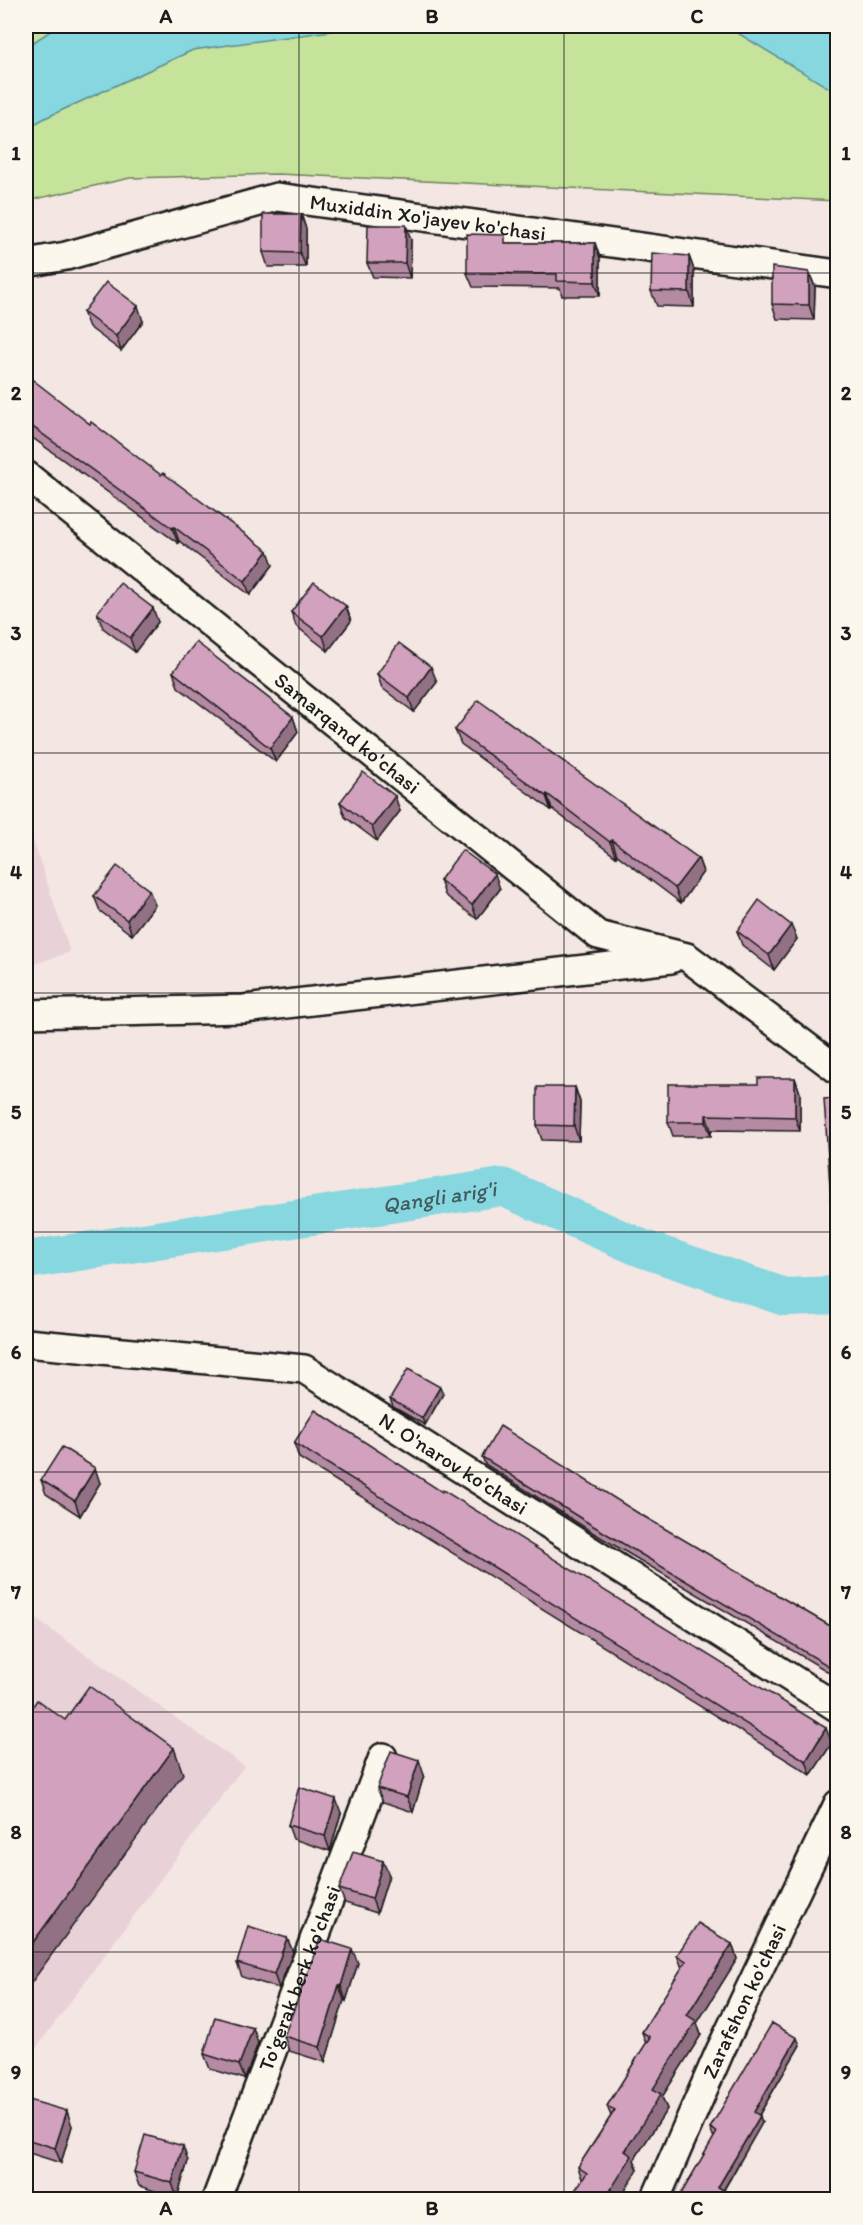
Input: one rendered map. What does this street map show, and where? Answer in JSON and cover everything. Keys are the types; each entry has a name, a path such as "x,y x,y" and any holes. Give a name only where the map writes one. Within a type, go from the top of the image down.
{"street":[{"name":"Muxiddin Xo'jayev ko'chasi","path":"26,263 66,256 277,197 837,274"},
{"name":"Samarqand ko'chasi","path":"26,475 598,934 687,957 837,1070"},
{"path":"26,1014 244,1009 687,957"},
{"name":"N. O'narov ko'chasi","path":"26,1343 304,1369 837,1708"},
{"name":"To'gerak berk ko'chasi","path":"216,2199 383,1757"},
{"name":"Zarafshon ko'chasi","path":"655,2199 720,2051 837,1804"}],"shaded area":[{"path":"26,819 70,952 26,967"},
{"path":"26,1612 244,1766 26,2062"}],"green space":[{"path":"26,26 837,26 837,201 278,174 130,178 26,201"}],"water":[{"path":"58,26 421,26 409,28 360,27 193,50 45,118 26,129 26,47"},
{"path":"726,26 837,26 837,93"}],"building":[{"path":"263,214 301,214 300,253 263,252"},
{"path":"368,225 406,225 405,263 367,263"},
{"path":"467,234 505,235 505,243 595,243 595,282 557,281 557,274 467,273"},
{"path":"652,253 689,256 689,292 651,291"},
{"path":"772,267 809,272 809,305 772,304"},
{"path":"106,282 138,306 116,336 83,312"},
{"path":"33,380 90,424 91,422 161,475 163,473 268,551 245,581 174,527 172,528 26,422 26,390"},
{"path":"314,582 346,606 323,636 291,612"},
{"path":"120,583 153,608 130,638 97,613"},
{"path":"196,642 293,717 270,748 173,672"},
{"path":"399,643 431,667 409,698 377,674"},
{"path":"478,700 698,858 675,888 612,840 610,842 547,794 546,796 455,730"},
{"path":"363,772 395,796 372,827 340,802"},
{"path":"462,850 495,874 472,905 440,880"},
{"path":"117,866 149,890 127,920 94,896"},
{"path":"759,900 791,925 769,955 737,931"},
{"path":"758,1078 795,1078 795,1117 706,1115 706,1122 668,1122 668,1084 758,1084"},
{"path":"537,1087 575,1087 574,1126 537,1125"},
{"path":"837,1098 837,1245 834,1245 824,1099"},
{"path":"408,1369 440,1387 422,1418 390,1399"},
{"path":"315,1410 442,1492 443,1490 826,1728 806,1761 294,1443"},
{"path":"500,1426 638,1513 837,1630 837,1671 482,1457"},
{"path":"62,1447 95,1468 75,1501 41,1480"},
{"path":"89,1686 174,1748 26,1952 26,1705 31,1709 37,1700 65,1720"},
{"path":"391,1751 419,1760 407,1797 377,1788"},
{"path":"299,1787 336,1799 325,1836 288,1825"},
{"path":"353,1852 383,1861 372,1899 339,1889"},
{"path":"698,1923 732,1944 687,2015 696,2021 653,2089 661,2094 625,2151 632,2156 605,2199 569,2199 587,2173 578,2167 615,2110 607,2106 650,2037 642,2032 686,1961 677,1955"},
{"path":"248,1926 287,1938 274,1974 237,1963"},
{"path":"320,1939 352,1949 320,2047 284,2036"},
{"path":"215,2017 253,2028 239,2065 204,2054"},
{"path":"772,2023 797,2038 754,2112 760,2116 718,2187 725,2191 720,2199 678,2199 717,2132 710,2128"},
{"path":"29,2100 67,2111 55,2148 26,2139 26,2111"},
{"path":"145,2135 183,2146 172,2183 134,2172"}],"waterway":[{"name":"Qangli arig'i","path":"26,1260 502,1187 641,1248 785,1297 838,1295"}]}
